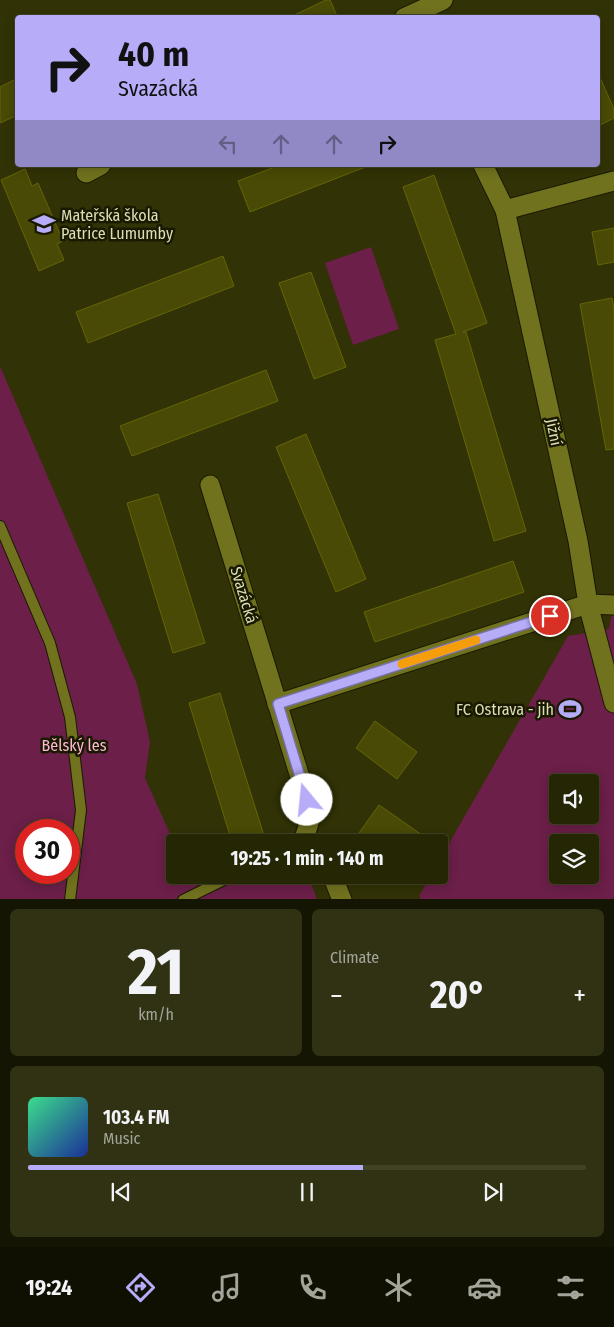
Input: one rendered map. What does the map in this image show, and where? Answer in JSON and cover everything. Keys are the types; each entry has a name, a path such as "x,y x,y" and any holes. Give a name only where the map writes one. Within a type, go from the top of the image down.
{"street":[{"path":"408,12 443,0"},
{"name":"Jižní","path":"484,167 505,210 578,541 588,604 614,703"},
{"path":"505,210 614,181"},
{"name":"Svazácká","path":"210,485 307,800 309,823 306,834"},
{"path":"278,704 588,604 614,605"},
{"path":"336,884 342,899"}],"lane":[{"path":"0,526 50,643 70,717 81,810 70,899"},
{"path":"184,899 215,884"}],"green space":[{"path":"371,247 399,329 353,345 325,263"},
{"name":"Bělský les","path":"0,366 137,684 150,742 145,778 170,834 166,834 166,884 311,884 317,899 0,899"},
{"name":"FC Ostrava - jih","path":"614,615 614,899 420,899 419,896 426,884 448,884 448,845 568,636 609,629 611,617"}],"building":[{"path":"326,0 330,0 337,15 294,15"},
{"path":"600,78 614,109 614,118 600,125"},
{"path":"15,80 15,116 0,123 0,87"},
{"path":"275,167 365,167 250,212 238,181"},
{"path":"25,169 32,186 38,183 63,241 57,244 64,260 39,271 1,180"},
{"path":"434,175 487,323 463,332 466,332 526,531 494,541 435,340 456,334 403,187"},
{"path":"614,228 614,262 598,265 592,232"},
{"path":"223,256 234,286 88,343 76,312"},
{"path":"311,272 346,367 314,379 279,283"},
{"path":"612,298 614,309 614,449 606,450 580,304"},
{"path":"266,370 278,401 132,456 120,426"},
{"path":"306,434 366,579 336,592 276,447"},
{"path":"158,494 205,643 173,653 127,503"},
{"path":"513,561 524,592 375,642 364,612"},
{"path":"220,693 263,834 230,834 189,703"},
{"path":"375,721 417,752 397,779 356,748"},
{"path":"379,805 421,834 360,834 359,833"}],"slow traffic":[{"path":"402,664 476,640"}],"place":[{"name":"Mateřská škola Patrice Lumumby","path":"44,224"},
{"name":"FC Ostrava - jih","path":"570,709"}],"route":[{"path":"307,800 278,704 550,616"}]}
